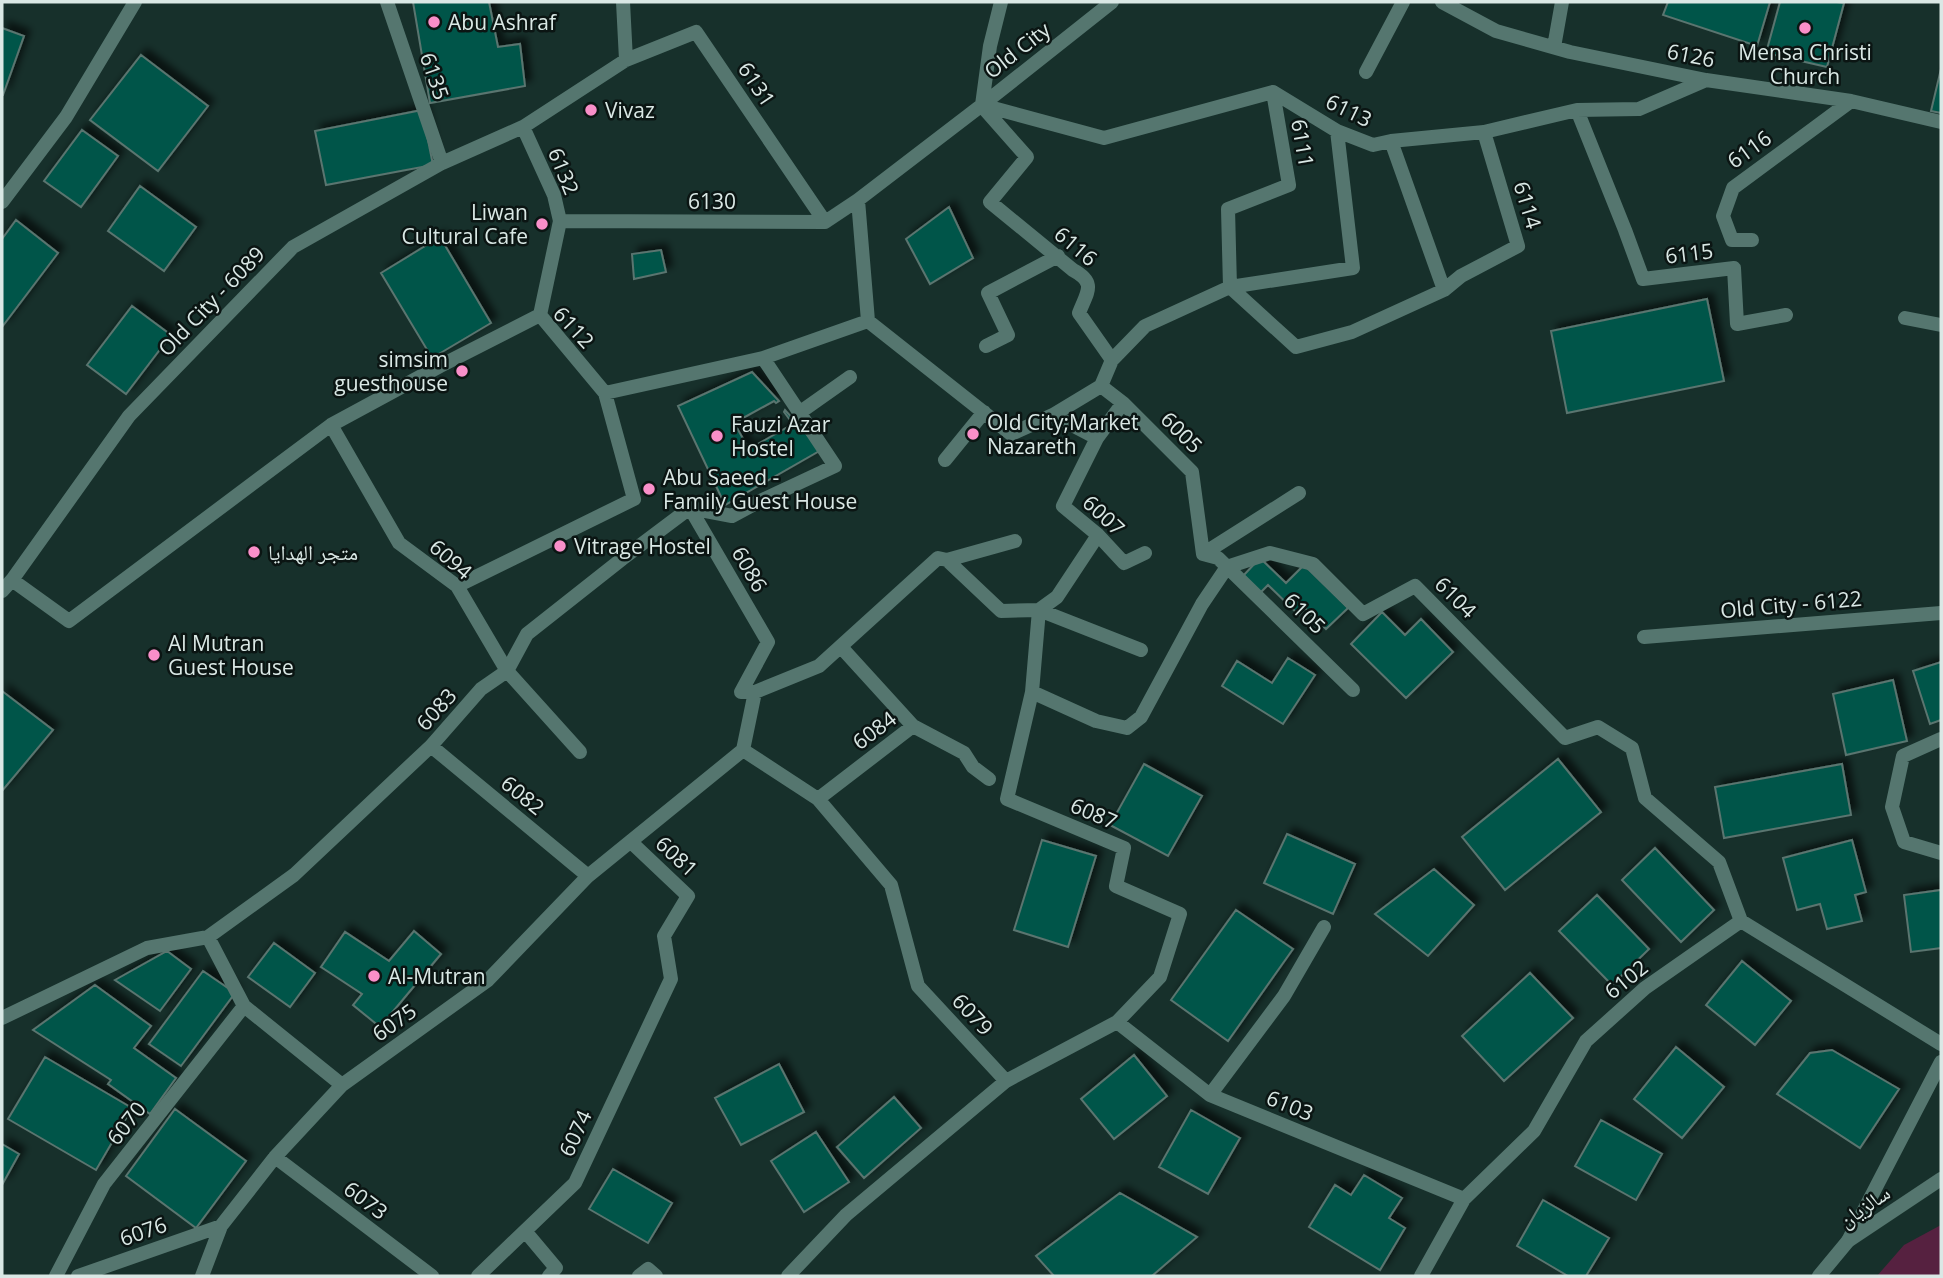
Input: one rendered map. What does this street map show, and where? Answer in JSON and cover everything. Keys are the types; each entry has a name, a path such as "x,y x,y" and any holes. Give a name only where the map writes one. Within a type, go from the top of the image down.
{"street":[{"path":"2,202 66,117 135,2"},
{"name":"6135","path":"387,2 442,163"},
{"path":"623,2 626,60"},
{"path":"825,222 982,105 990,46 1001,2"},
{"name":"Old City","path":"982,105 1112,2"},
{"path":"1366,72 1403,2"},
{"name":"6126","path":"1442,2 1496,31 1554,47 1706,80 1852,101 1941,122"},
{"path":"1554,47 1562,2"},
{"name":"6131","path":"626,60 696,32 825,222"},
{"name":"Old City - 6089","path":"7,586 129,416 293,247 442,163 523,127 626,60"},
{"name":"6113","path":"1273,92 1337,131 1373,145 1484,132 1577,110 1639,109 1706,80"},
{"path":"982,105 1104,138 1273,92"},
{"name":"6111","path":"1230,287 1228,209 1289,185 1273,92"},
{"name":"6116","path":"1752,240 1732,240 1723,216 1732,188 1852,101"},
{"name":"6116","path":"982,105 1027,157 990,202 1088,281 1089,286 1080,313 1112,360"},
{"name":"6115","path":"1577,110 1643,279 1734,268 1737,324 1786,315"},
{"name":"6132","path":"523,127 554,195 560,220 540,315"},
{"path":"858,200 868,321 1011,434 1053,415 1101,386 1112,360 1145,327 1230,287 1353,268 1337,131"},
{"name":"6114","path":"1444,290 1461,276 1518,246 1484,132"},
{"path":"1230,287 1296,347 1352,331 1444,290 1391,141"},
{"name":"6130","path":"560,220 825,222"},
{"path":"986,346 1007,335 988,293 1058,257"},
{"name":"6112","path":"7,586 69,621 331,425 540,315 605,393"},
{"path":"1905,318 1941,325"},
{"path":"457,586 634,499 605,393 763,358 868,321"},
{"name":"6086","path":"690,508 732,516 835,466 763,358"},
{"path":"799,413 850,377"},
{"name":"6005","path":"1101,386 1123,403 1192,472 1203,554"},
{"name":"6007","path":"1123,403 1097,438 1063,506 1098,535 1124,564 1145,553"},
{"path":"945,460 984,412"},
{"path":"1053,415 1097,438"},
{"name":"6094","path":"331,425 399,543 457,586 507,671 580,752"},
{"path":"1203,554 1299,494"},
{"name":"6086","path":"690,508 768,642 741,692 755,692 743,750"},
{"name":"6083","path":"2,1018 147,948 208,937 294,875 430,746 481,689 507,671 527,634 690,508"},
{"path":"1039,610 1057,597 1098,535"},
{"path":"755,692 819,666 938,558 947,559 1015,541"},
{"name":"6104","path":"1227,567 1270,553 1313,564 1363,614 1415,586 1565,738 1598,727 1632,748 1645,798 1719,862 1741,921"},
{"path":"1032,692 1096,721 1127,728 1142,717 1202,604 1227,567 1218,558 1203,554"},
{"path":"947,559 1001,611 1039,610 1141,650"},
{"name":"6105","path":"1227,567 1353,690"},
{"name":"6087","path":"1006,1081 1117,1022 1160,977 1180,914 1116,886 1124,848 1007,799 1032,692 1039,610"},
{"name":"Old City - 6122","path":"1644,637 1941,613"},
{"path":"841,647 913,726"},
{"name":"6084","path":"818,799 913,726 964,753 972,768 989,779"},
{"path":"1941,739 1903,756 1892,807 1904,842 1941,853"},
{"name":"6082","path":"430,746 588,876"},
{"name":"6079","path":"743,750 818,799 891,885 918,986 1006,1081"},
{"name":"6075","path":"202,1276 221,1226 275,1157 342,1085 488,980 588,876 743,750"},
{"name":"6081","path":"631,842 688,896 664,936 671,979"},
{"path":"1741,921 1941,1044"},
{"name":"6102","path":"1421,1276 1464,1199 1534,1131 1586,1041 1645,988 1741,921"},
{"path":"1210,1096 1284,996 1324,927"},
{"path":"208,937 244,1006 342,1085"},
{"name":"6074","path":"478,1276 575,1183 671,979"},
{"name":"6070","path":"56,1276 104,1184 244,1006"},
{"name":"6103","path":"1117,1022 1210,1096 1464,1199"},
{"path":"1848,1241 1941,1062"},
{"path":"788,1276 846,1215 1006,1081"},
{"name":"6073","path":"275,1157 432,1276"},
{"name":"سالزيان","path":"1819,1276 1848,1241 1941,1180"},
{"name":"6076","path":"78,1276 221,1226"},
{"path":"525,1231 556,1268 549,1276"}],"shaded area":[{"path":"1941,1225 1941,1276 1877,1276 1904,1245"}],"building":[{"path":"413,2 489,2 498,47 520,44 525,86 430,103"},
{"path":"1668,2 1770,2 1757,46 1663,15"},
{"name":"Mensa Christi Church","path":"1780,2 1844,3 1827,67 1766,53"},
{"path":"2,28 24,36 3,95 2,95"},
{"path":"141,55 208,106 158,171 90,120"},
{"path":"1941,69 1941,113 1931,111"},
{"path":"422,110 433,165 326,185 315,131"},
{"path":"82,130 118,156 81,207 44,181"},
{"path":"140,186 196,227 164,271 108,231"},
{"path":"949,207 973,258 930,284 906,239"},
{"path":"16,220 58,253 2,327 2,239"},
{"path":"440,237 491,323 432,358 381,273"},
{"path":"661,250 666,272 634,279 632,254"},
{"path":"1707,299 1724,381 1567,413 1551,331"},
{"path":"132,306 171,335 126,394 87,365"},
{"name":"Fauzi Azar Hostel","path":"752,372 779,401 774,401 734,423 749,449 793,424 785,410 821,450 725,505 678,406"},
{"path":"1260,558 1286,583 1304,565 1348,608 1326,629 1305,608 1299,615 1268,585 1259,594 1242,577"},
{"path":"1382,612 1405,635 1421,619 1453,652 1406,698 1351,644"},
{"path":"1288,658 1315,675 1283,724 1222,686 1237,661 1272,683"},
{"path":"1941,662 1941,720 1930,724 1913,671"},
{"path":"1893,680 1907,741 1846,755 1833,694"},
{"path":"2,691 53,730 2,791"},
{"path":"1558,759 1601,812 1505,890 1462,837"},
{"path":"1144,764 1202,796 1168,856 1110,825"},
{"path":"1842,764 1851,815 1724,838 1715,787"},
{"path":"1287,834 1355,864 1333,914 1264,883"},
{"path":"1042,840 1096,856 1068,947 1014,930"},
{"path":"1852,840 1866,892 1855,895 1862,921 1827,929 1820,904 1797,910 1783,858"},
{"path":"1655,848 1714,910 1681,942 1622,880"},
{"path":"1434,869 1474,905 1428,956 1375,914"},
{"path":"1941,890 1941,948 1911,952 1904,895"},
{"path":"1597,895 1649,949 1612,985 1559,931"},
{"path":"1236,910 1293,949 1228,1041 1171,1000"},
{"path":"414,931 441,954 380,1027 353,1005 362,994 321,967 345,932 389,961"},
{"path":"274,943 315,973 290,1007 248,977"},
{"path":"167,951 191,969 160,1011 115,980"},
{"path":"1742,961 1791,1001 1755,1045 1706,1005"},
{"path":"203,971 235,993 181,1066 149,1044"},
{"path":"1530,973 1573,1018 1504,1081 1462,1036"},
{"path":"95,985 151,1026 134,1048 176,1078 150,1114 108,1084 111,1080 33,1030"},
{"path":"1676,1047 1724,1087 1682,1138 1634,1099"},
{"path":"1832,1050 1899,1089 1860,1148 1777,1094 1810,1053"},
{"path":"1134,1055 1167,1096 1114,1139 1081,1099"},
{"path":"45,1057 132,1108 96,1170 8,1119"},
{"path":"779,1064 804,1112 741,1145 715,1098"},
{"path":"894,1097 921,1128 864,1178 837,1147"},
{"path":"175,1109 246,1161 196,1228 126,1176"},
{"path":"1191,1110 1240,1138 1208,1194 1159,1167"},
{"path":"1601,1120 1662,1154 1636,1200 1575,1166"},
{"path":"816,1132 849,1182 804,1212 771,1161"},
{"path":"2,1144 19,1154 2,1185"},
{"path":"613,1169 672,1203 648,1243 589,1209"},
{"path":"1364,1175 1402,1198 1389,1218 1405,1228 1380,1270 1309,1227 1335,1185 1351,1195"},
{"path":"1120,1193 1197,1237 1152,1276 1054,1276 1036,1256"},
{"path":"1543,1200 1609,1238 1586,1276 1568,1276 1517,1246"}],"place":[{"name":"Abu Ashraf","path":"434,22"},
{"name":"Mensa Christi Church","path":"1805,28"},
{"name":"Vivaz","path":"591,110"},
{"name":"Liwan Cultural Cafe","path":"542,224"},
{"name":"simsim guesthouse","path":"462,371"},
{"name":"Old City;Market Nazareth","path":"973,434"},
{"name":"Fauzi Azar Hostel","path":"717,436"},
{"name":"Abu Saeed - Family Guest House","path":"649,489"},
{"name":"Vitrage Hostel","path":"560,546"},
{"name":"متجر الهدايا","path":"254,552"},
{"name":"Al Mutran Guest House","path":"154,655"},
{"name":"Al-Mutran","path":"374,976"}]}
